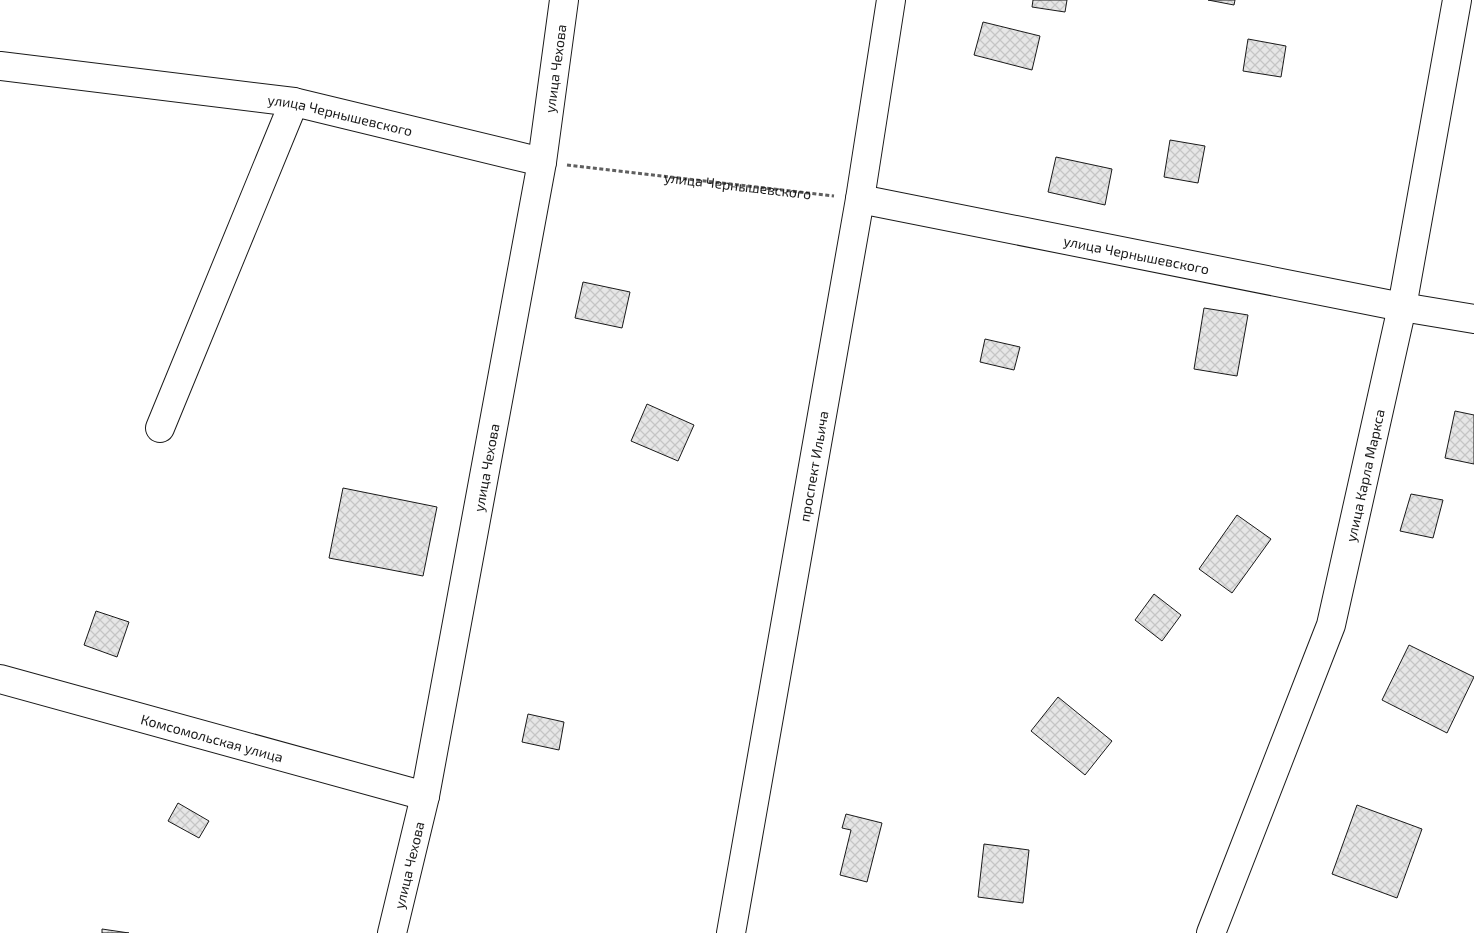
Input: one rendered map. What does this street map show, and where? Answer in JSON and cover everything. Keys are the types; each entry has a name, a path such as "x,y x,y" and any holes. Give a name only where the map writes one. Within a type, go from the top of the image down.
{"street":[{"name":"улица Чехова","path":"392,933 425,796 542,162 564,0"},
{"name":"проспект Ильича","path":"731,933 860,199 891,0"},
{"name":"улица Карла Маркса","path":"1211,933 1331,625 1402,307 1457,0"},
{"name":"улица Чернышевского","path":"0,66 294,102 542,162"},
{"path":"160,428 294,102"},
{"name":"улица Чернышевского","path":"860,199 1402,307 1474,319"},
{"name":"Комсомольская улица","path":"0,679 425,796"}],"path":[{"name":"улица Чернышевского","path":"542,162 860,199"}],"building":[{"path":"1033,0 1067,0 1065,12 1032,7"},
{"path":"1208,0 1235,0 1234,5"},
{"path":"983,22 1040,36 1032,70 974,55"},
{"path":"1248,39 1286,46 1281,77 1243,71"},
{"path":"1170,140 1205,146 1198,183 1164,177"},
{"path":"1056,157 1112,169 1105,205 1048,192"},
{"path":"583,282 630,292 622,328 575,318"},
{"path":"1204,308 1248,315 1237,376 1194,369"},
{"path":"985,339 1020,347 1014,370 980,362"},
{"path":"647,404 694,425 678,461 631,441"},
{"path":"1455,411 1474,415 1474,464 1445,458"},
{"path":"343,488 437,507 423,576 329,558"},
{"path":"1411,494 1443,500 1433,538 1400,531"},
{"path":"1237,515 1271,539 1232,593 1199,569"},
{"path":"1154,594 1181,615 1162,641 1135,620"},
{"path":"96,611 129,622 117,657 84,645"},
{"path":"1409,645 1474,677 1447,733 1382,700"},
{"path":"1058,697 1112,741 1085,775 1031,731"},
{"path":"528,714 564,722 559,750 522,742"},
{"path":"178,803 209,821 199,838 168,821"},
{"path":"1357,805 1422,829 1397,898 1332,874"},
{"path":"846,814 882,823 867,882 840,875 851,830 842,828"},
{"path":"984,844 1029,850 1023,903 978,897"},
{"path":"102,929 129,933 102,933"}]}
